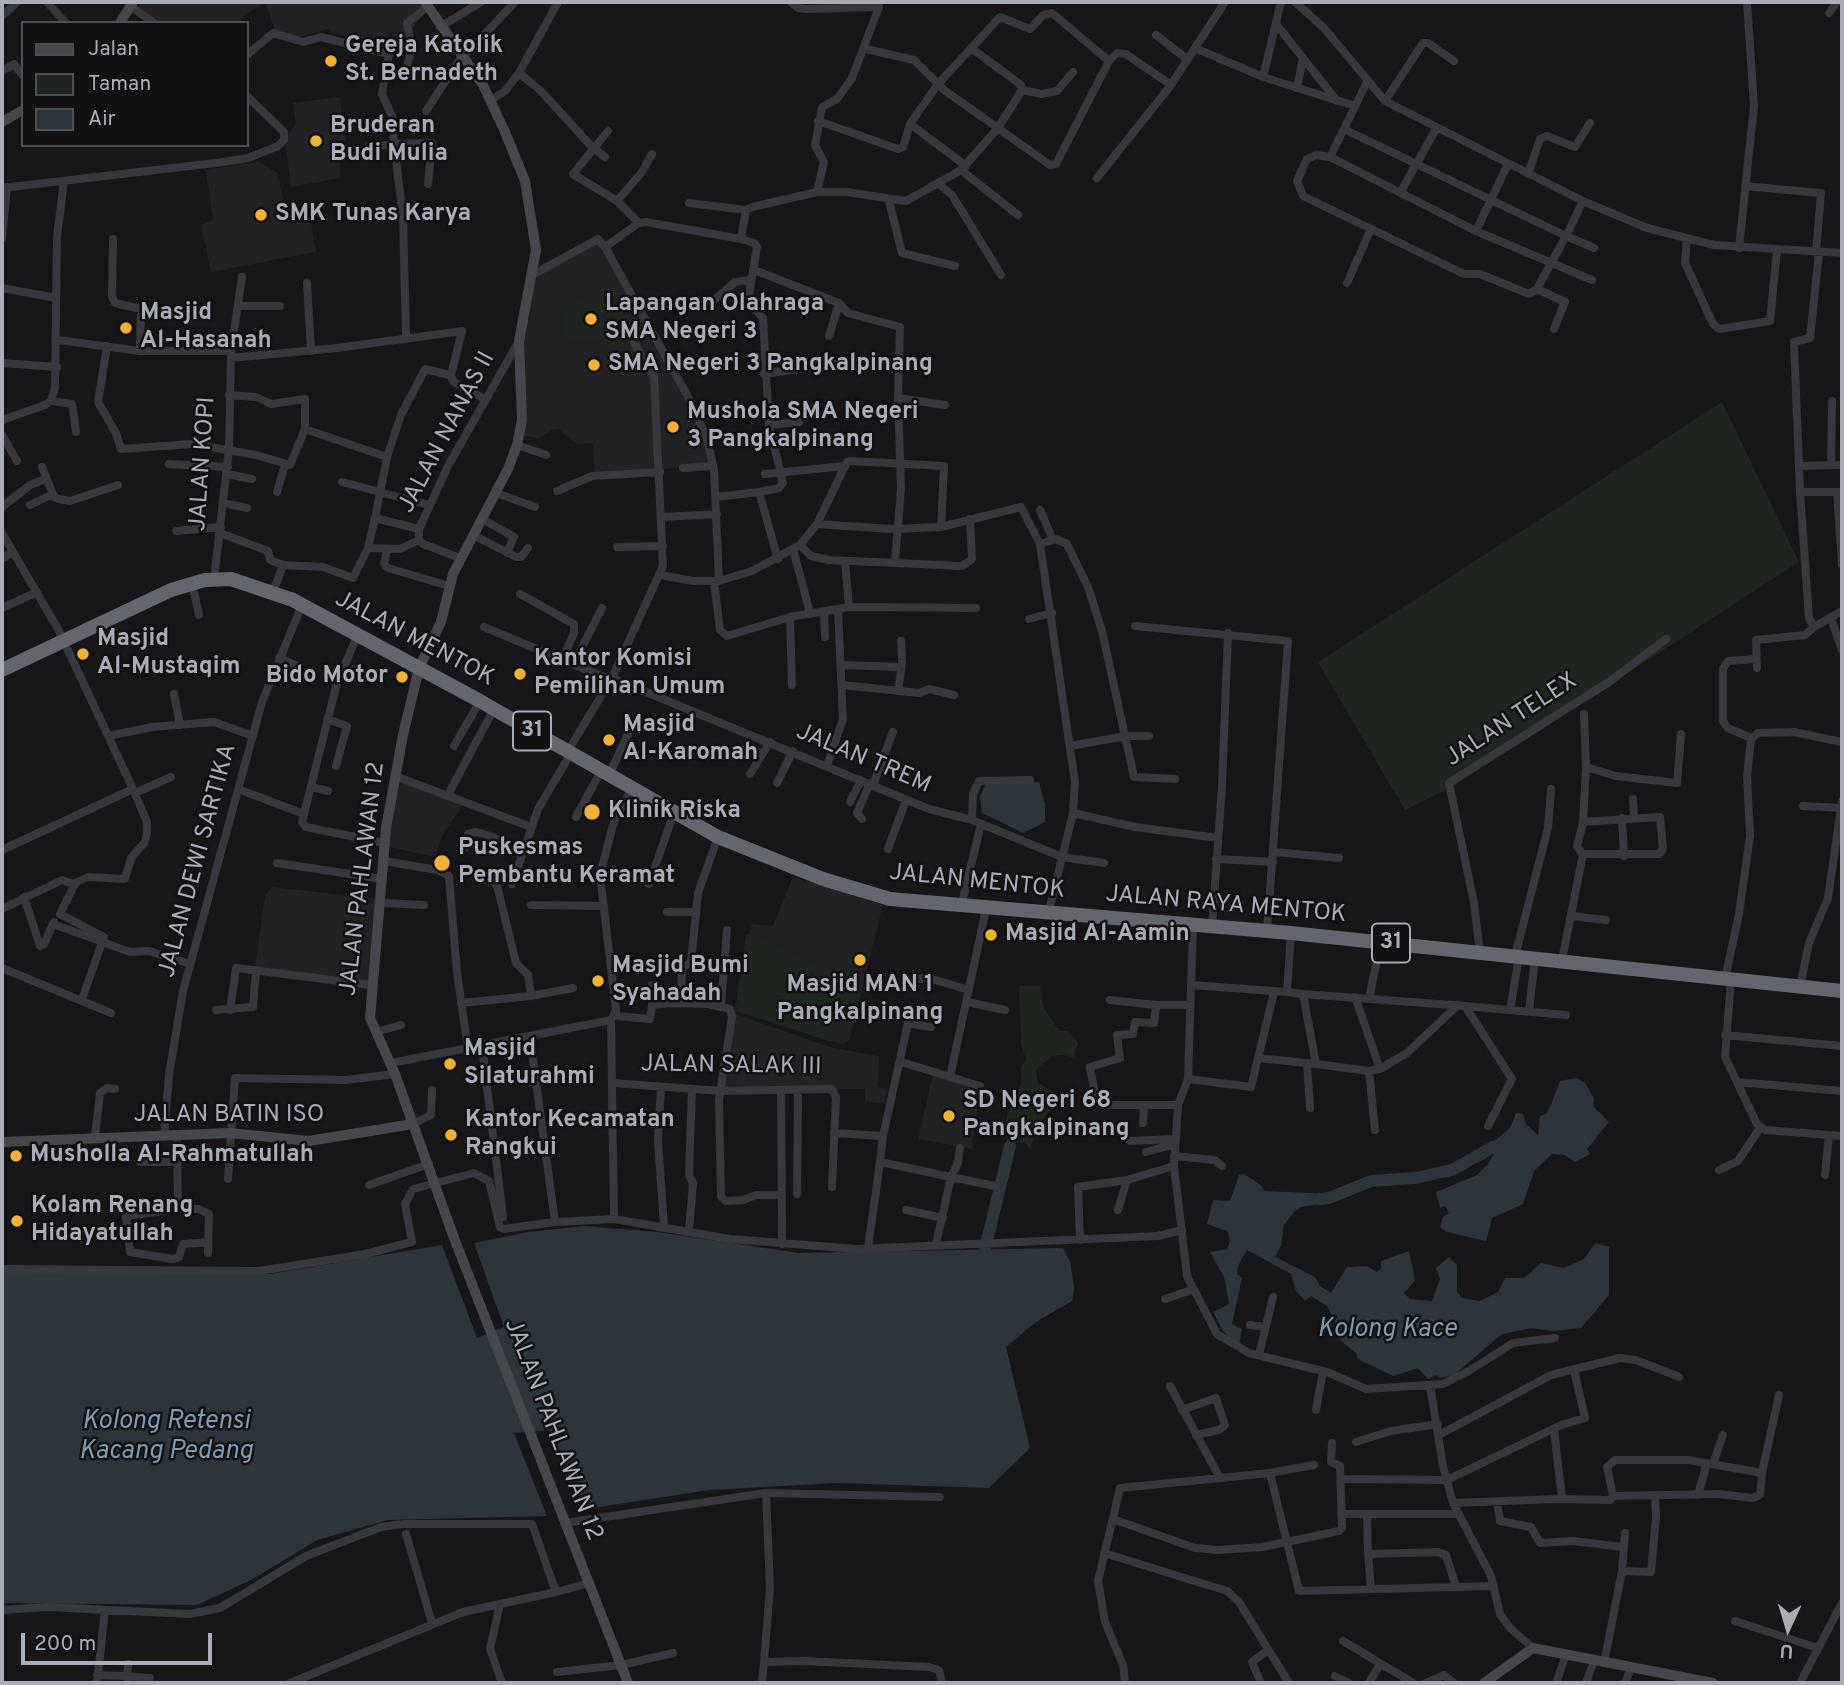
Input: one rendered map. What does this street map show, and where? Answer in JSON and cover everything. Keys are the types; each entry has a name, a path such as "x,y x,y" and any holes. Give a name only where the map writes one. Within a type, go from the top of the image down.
{"highway":[{"name":"JALAN MENTOK","path":"2,670 148,600 192,583 214,579 245,582 302,605 358,634 674,813 718,837 770,859 863,892 901,901 1078,916"},
{"name":"JALAN RAYA MENTOK","path":"1078,916 1291,933 1728,979"},
{"name":"31","path":"1728,979 1842,991"}],"main road":[{"path":"121,21 132,4"},
{"name":"JALAN PAHLAWAN 12","path":"426,4 491,100 525,181 536,240 519,341 522,420 517,445 496,493 460,558 449,586 441,622 419,668 395,776 385,843 382,903 371,985 370,1017 393,1069 488,1326 628,1683"},
{"path":"2,122 21,111"},
{"name":"JALAN BATIN ISO","path":"2,1142 230,1133 309,1141 379,1132 413,1124"},
{"path":"1484,1683 1532,1648 1676,1680 1713,1683"}],"street":[{"path":"2,16 17,2"},
{"path":"47,2 64,21"},
{"path":"440,27 481,2"},
{"path":"426,111 462,57 515,2"},
{"path":"491,100 505,91 519,73 558,2"},
{"path":"791,2 798,8 806,9 880,4 866,48 852,78 837,99 822,107 814,145 824,162 817,192"},
{"path":"1097,178 1171,85 1226,2"},
{"path":"1263,78 1281,2"},
{"path":"1295,2 1324,28 1385,101 1583,201 1647,228 1687,239 1740,248 1842,253"},
{"path":"1740,248 1754,106 1747,2"},
{"path":"1829,13 1837,2"},
{"path":"132,4 152,21"},
{"path":"406,69 412,48 407,23 426,4"},
{"path":"818,121 898,149 904,146 910,124 938,84 1000,17 1030,29 1049,12 1109,61"},
{"path":"1276,24 1337,101"},
{"path":"248,54 274,33 303,42 321,37 384,50 390,59 382,94 392,116 403,217 406,337"},
{"path":"1156,35 1187,59"},
{"path":"1385,101 1423,43 1454,61"},
{"path":"866,48 914,60 938,84 1050,165 1056,164 1109,61 1117,53 1126,54 1171,85"},
{"path":"689,203 746,211 817,192 847,192 889,201 913,199 964,168 998,128 1022,90 1021,85 971,48"},
{"path":"1195,48 1263,78 1355,106"},
{"path":"1297,88 1303,58"},
{"path":"2,71 14,64 21,73"},
{"path":"1022,90 1041,94 1057,91 1073,72"},
{"path":"519,73 542,92 592,147 605,157"},
{"path":"1330,157 1367,82"},
{"path":"2,238 5,187 241,160 278,146 284,140 284,132 248,97"},
{"path":"1528,174 1540,139 1547,136 1575,147 1590,123"},
{"path":"910,124 1018,215"},
{"path":"1344,129 1594,248"},
{"path":"1401,193 1436,129"},
{"path":"608,131 592,147 573,174 617,201 639,223 741,239 754,243 757,247 748,301 763,318 769,425 781,472 781,487 716,497"},
{"path":"368,147 432,143 428,184"},
{"path":"617,201 642,172 652,154"},
{"path":"1583,201 1566,236 1550,263 1537,289 1529,294 1480,274 1464,275 1303,196 1297,181 1307,159 1317,155 1330,157 1476,230 1550,263 1592,280"},
{"path":"1476,230 1508,164"},
{"path":"51,401 58,367 57,237 64,181"},
{"path":"939,184 952,195 1001,275"},
{"path":"1745,186 1821,194 1810,338 1794,342 1800,492 1809,618 1814,627"},
{"path":"889,201 902,253 956,266"},
{"path":"741,239 746,211"},
{"path":"605,247 639,223"},
{"path":"1347,283 1371,229"},
{"path":"113,239 112,297 115,303 141,309 140,351"},
{"path":"532,275 598,239 605,247 691,402 707,439 713,466 717,514 716,581 723,635 733,636 790,617 849,607 976,608"},
{"path":"1687,239 1685,263 1713,324 1719,329 1770,321 1777,250"},
{"path":"754,270 839,303 851,314 900,327 898,398 901,463 895,562"},
{"name":"JALAN KOPI","path":"214,579 228,470 231,355 242,277"},
{"path":"712,302 735,282 751,280"},
{"path":"307,283 311,351"},
{"path":"2,288 57,298"},
{"path":"1537,289 1566,303 1554,329"},
{"path":"829,336 839,303"},
{"path":"238,306 280,306"},
{"path":"58,340 140,351 231,355 311,351 462,331 451,375 454,382 485,399"},
{"name":"JALAN NANAS II","path":"460,558 419,540 419,530 429,505 485,399 519,341"},
{"path":"512,884 531,827 569,752 612,679 661,575 662,517 654,377 634,343"},
{"path":"107,346 98,399 108,425 116,433 118,448 192,444 229,449 292,464 305,429 308,403 303,398 271,404 256,397 229,395"},
{"path":"2,363 58,367"},
{"path":"764,373 839,363 898,369"},
{"path":"176,531 220,530 268,551 270,560 283,565 323,567 353,578 368,548 387,457 401,415 423,370 430,368 451,375"},
{"path":"898,398 945,405"},
{"path":"2,420 51,401 72,404 76,432"},
{"path":"1831,465 1832,401"},
{"path":"769,425 799,422"},
{"path":"305,429 387,457"},
{"path":"2,435 17,461"},
{"path":"517,445 546,454"},
{"path":"661,575 693,581 716,581 778,559 797,547 817,524 849,461 939,464 945,468 941,527"},
{"path":"169,464 228,470 252,479"},
{"path":"276,492 285,464"},
{"path":"1799,466 1842,465"},
{"path":"683,468 713,466"},
{"path":"42,467 45,479 57,499 71,501 118,485"},
{"path":"765,474 845,467"},
{"path":"557,491 592,476 660,472"},
{"path":"2,507 30,485 45,479"},
{"path":"342,482 429,505"},
{"path":"759,492 778,559"},
{"path":"1800,492 1840,492 1842,564"},
{"path":"496,493 535,507"},
{"path":"30,505 53,494"},
{"path":"223,503 247,508"},
{"path":"817,524 941,527 1018,506 1040,544 1075,782 1073,813 1048,914"},
{"path":"1040,510 1053,540"},
{"path":"662,517 717,514"},
{"path":"375,518 419,530"},
{"path":"482,519 514,537 507,553"},
{"path":"797,547 811,555 845,561 968,565 972,559 970,519"},
{"path":"2,533 63,641 147,821 145,842 131,858 126,877 122,880 88,877 75,884 44,944 40,946 24,897"},
{"path":"473,535 507,553 522,557 528,548"},
{"path":"368,548 400,549 419,540"},
{"path":"1040,544 1053,540 1067,544 1088,587 1136,778 1175,779"},
{"path":"617,547 663,546"},
{"path":"797,547 810,614"},
{"path":"387,550 384,564 388,568 449,586"},
{"path":"2,559 12,552"},
{"path":"845,561 849,607"},
{"path":"273,592 283,565"},
{"path":"192,583 199,615"},
{"path":"2,608 37,592"},
{"path":"520,594 574,624 574,633 563,658"},
{"name":"JALAN DEWI SARTIKA","path":"164,1135 175,1035 190,964 253,736 279,658 302,605"},
{"path":"574,663 602,608"},
{"path":"828,766 843,724 838,609"},
{"path":"1751,738 1728,728 1723,721 1723,669 1728,661 1756,664 1756,640 1805,635 1842,611"},
{"path":"824,612 825,637"},
{"path":"1029,619 1052,613"},
{"path":"790,617 792,685"},
{"path":"1831,618 1842,650"},
{"path":"1135,626 1288,640 1267,931"},
{"name":"JALAN TREM","path":"484,627 793,751 906,800 972,820 1062,856 1104,863"},
{"path":"358,634 343,664 302,822 306,827 385,843"},
{"path":"1212,928 1228,634"},
{"name":"JALAN TELEX","path":"1480,952 1474,903 1449,783 1609,682 1666,639"},
{"path":"898,691 899,667 902,663 901,641"},
{"path":"279,658 299,667"},
{"path":"842,665 899,667"},
{"path":"842,685 919,693 926,689 954,695"},
{"path":"174,694 180,725"},
{"path":"454,746 480,701"},
{"path":"450,791 494,709"},
{"path":"1562,960 1583,854 1577,844 1583,822 1586,766 1584,715"},
{"path":"327,719 347,726 336,766"},
{"path":"108,736 214,722 253,736"},
{"path":"576,817 629,732"},
{"path":"862,819 857,813 868,783 893,732"},
{"path":"1760,1128 1725,1057 1728,979 1750,839 1751,813 1747,775 1751,738 1758,733 1794,732 1842,742"},
{"path":"1586,766 1616,776 1676,783 1681,734"},
{"path":"1070,746 1126,736 1149,736"},
{"path":"750,774 771,742"},
{"path":"777,783 793,751"},
{"path":"395,776 531,827"},
{"path":"2,850 170,777"},
{"path":"972,820 973,794 979,781 1030,780"},
{"path":"850,802 868,783"},
{"path":"312,787 328,791"},
{"path":"239,789 304,814"},
{"path":"614,1219 613,1018 600,875 613,834 614,821 632,789"},
{"path":"1510,1010 1517,956 1548,828 1551,789"},
{"path":"1633,799 1634,817"},
{"path":"888,849 906,800"},
{"path":"1800,986 1809,943 1828,898 1842,801"},
{"path":"1803,806 1842,808"},
{"path":"649,884 674,813"},
{"path":"1073,813 1135,827 1218,838"},
{"path":"1583,822 1660,817 1663,851 1624,856 1583,854"},
{"path":"1622,818 1624,856"},
{"path":"961,907 981,824"},
{"path":"466,847 468,834 476,832 494,837 505,847 521,854"},
{"path":"681,1003 682,967 691,961 694,912 705,868 718,837"},
{"path":"1274,852 1339,858"},
{"path":"1216,859 1273,862"},
{"path":"384,861 438,870 449,876 468,1049"},
{"path":"277,863 383,879"},
{"path":"2,908 61,880 75,884"},
{"path":"476,880 492,881 497,885 516,963 528,975 531,996"},
{"path":"382,903 424,905"},
{"path":"531,905 604,906"},
{"path":"950,1077 986,909"},
{"path":"667,912 694,912"},
{"path":"60,914 101,933 102,943 82,999"},
{"path":"1571,916 1606,920"},
{"path":"52,924 130,952 149,951 190,964"},
{"path":"1193,926 1188,1079 1178,1105 1174,1161 1187,1276 1220,1336 1259,1355 1323,1371 1366,1389 1448,1382 1513,1343 1555,1338"},
{"path":"721,1006 727,930"},
{"path":"1287,992 1291,933"},
{"path":"1368,998 1381,942"},
{"path":"1529,1011 1535,958"},
{"path":"2,968 111,1013"},
{"path":"230,1010 235,969 371,985"},
{"path":"216,1010 253,1007 256,970"},
{"path":"920,979 925,977 969,990"},
{"path":"228,1179 232,1084 237,1077 345,1080 468,1049 530,1038 613,1018 650,1018 652,985"},
{"path":"1191,985 1566,1015"},
{"path":"461,1003 531,996 573,988"},
{"path":"1188,1079 1251,1087 1274,992"},
{"path":"1303,994 1311,1064 1310,1108"},
{"path":"1355,997 1380,1069"},
{"path":"1110,1000 1156,1005 1190,1005"},
{"path":"967,1002 1005,1010"},
{"path":"652,1005 681,1003 730,1009 733,1015 721,1091 719,1138 722,1198 743,1200 756,1195 782,1195"},
{"path":"1156,1005 1154,1023 1135,1022 1133,1034 1117,1035 1120,1058 1092,1064 1090,1068 1097,1104 1144,1107 1178,1105"},
{"path":"1258,1058 1380,1069 1407,1052 1461,1006"},
{"path":"1461,1006 1512,1079 1488,1126"},
{"path":"868,1248 883,1136 908,1023 932,1027"},
{"path":"376,1032 401,1025"},
{"path":"1725,1035 1842,1046"},
{"path":"530,1038 555,1222"},
{"path":"482,1046 504,1229"},
{"path":"901,1062 980,1086"},
{"path":"1369,1070 1376,1130"},
{"path":"1737,1082 1842,1091"},
{"name":"JALAN SALAK III","path":"613,1083 721,1091 834,1090 832,1187"},
{"path":"660,1087 658,1140 664,1227"},
{"path":"95,1137 100,1093 107,1088 115,1089"},
{"path":"689,1231 693,1183 689,1175 692,1089"},
{"path":"413,1124 431,1115 432,1090"},
{"path":"782,1090 782,1244"},
{"path":"797,1194 798,1090"},
{"path":"1143,1123 1144,1107"},
{"path":"1760,1128 1842,1136"},
{"path":"1719,1170 1738,1161 1760,1128"},
{"path":"834,1133 883,1136"},
{"path":"177,1135 178,1209"},
{"path":"1825,1175 1829,1135"},
{"path":"1129,1141 1175,1141"},
{"path":"1146,1152 1175,1141"},
{"path":"936,1244 960,1148"},
{"path":"1080,1240 1078,1186 1126,1180 1174,1161 1215,1160 1222,1166"},
{"path":"140,1162 177,1162"},
{"path":"880,1162 995,1186"},
{"path":"369,1185 429,1164"},
{"path":"2,1269 259,1271 410,1245 406,1198 413,1189 474,1173 485,1177 492,1189 500,1227 504,1229 555,1222 614,1219 782,1244 868,1248 1158,1236 1182,1230"},
{"path":"1118,1210 1126,1180"},
{"path":"208,1242 183,1244 179,1257 173,1259 130,1252 126,1216 199,1209 209,1214 208,1253"},
{"path":"906,1210 943,1218"},
{"path":"1165,1299 1194,1289"},
{"path":"1259,1355 1273,1297"},
{"path":"1250,1325 1265,1327"},
{"path":"1439,1434 1542,1380 1574,1370 1629,1358 1679,1377"},
{"path":"1341,1479 1447,1480 1554,1429 1585,1418 1574,1370"},
{"path":"1316,1410 1323,1371"},
{"path":"1430,1385 1453,1503 1494,1586 1500,1614 1510,1628 1532,1648"},
{"path":"1170,1386 1220,1478"},
{"path":"1453,1503 1562,1499 1607,1501 1613,1496 1758,1497 1779,1395"},
{"path":"1182,1410 1216,1398 1226,1425 1219,1430 1196,1435"},
{"path":"1356,1443 1391,1431 1438,1424"},
{"path":"1554,1429 1562,1499"},
{"path":"1698,1495 1723,1435"},
{"path":"1114,1519 1195,1548 1240,1550 1339,1531 1342,1528 1340,1465 1331,1462 1332,1443"},
{"path":"1613,1496 1607,1467 1611,1461 1659,1459 1710,1463 1762,1473"},
{"path":"1125,1683 1123,1665 1101,1606 1097,1581 1120,1488 1270,1473 1314,1465"},
{"path":"1270,1473 1298,1591 1494,1586"},
{"path":"565,1523 766,1493 940,1497"},
{"path":"762,1683 770,1588 766,1493"},
{"path":"1622,1571 1648,1574 1653,1567 1654,1496"},
{"path":"1497,1502 1500,1522 1531,1527 1538,1542 1573,1541 1623,1547"},
{"path":"1341,1514 1459,1514"},
{"path":"1367,1514 1371,1588"},
{"path":"2,1610 47,1607 190,1614 220,1608 306,1556 381,1527 404,1524 532,1524 556,1592"},
{"path":"1586,1683 1599,1662 1622,1571 1625,1533"},
{"path":"406,1534 432,1623"},
{"path":"1104,1553 1227,1591 1239,1602 1289,1683"},
{"path":"1368,1554 1443,1553 1448,1559 1456,1587"},
{"path":"290,1683 432,1623 590,1583"},
{"path":"1800,1683 1842,1603"},
{"path":"500,1604 490,1649 502,1683"},
{"path":"106,1610 97,1679 150,1678"},
{"path":"1735,1621 1818,1648"},
{"path":"1343,1642 1413,1683"},
{"path":"1261,1683 1252,1660 1268,1650"},
{"path":"557,1672 621,1664 673,1653"},
{"path":"1556,1683 1566,1655"},
{"path":"764,1662 929,1667 939,1670 942,1683"},
{"path":"128,1664 128,1680"},
{"path":"1369,1683 1380,1664"},
{"path":"1625,1683 1631,1668"},
{"path":"1426,1683 1444,1675 1454,1683"},
{"path":"1335,1676 1349,1683"}],"shaded area":[{"path":"140,2 419,2 424,14 393,51 331,32 329,29 295,38 275,30 265,3 244,15 240,21 153,21 136,8"},
{"name":"Bruderan Budi Mulia","path":"340,97 346,148 338,150 341,178 291,187 286,148 288,134 296,125 293,103"},
{"name":"SMK Tunas Karya","path":"258,162 277,172 286,210 308,208 316,252 211,272 201,225 213,219 206,170"},
{"name":"SMA Negeri 3 Pangkalpinang","path":"599,240 698,422 707,445 709,465 595,475 593,443 577,444 557,428 538,438 524,436 519,352 534,277"},
{"path":"399,780 463,805 442,836 435,857 389,847 391,808"},
{"path":"793,877 883,905 849,1041 842,1044 735,1011 746,934 749,934 752,924 773,926"},
{"path":"272,887 378,899 368,982 255,967 265,896"},
{"path":"734,1014 830,1047 879,1056 878,1087 887,1089 885,1104 865,1101 865,1089 724,1088"},
{"name":"SD Negeri 68 Pangkalpinang","path":"933,1074 980,1089 972,1149 918,1139"}],"green space":[{"name":"Lapangan Olahraga SMA Negeri 3","path":"584,298 607,298 636,350 598,341 568,341 565,337 562,307"},
{"path":"1722,402 1799,562 1452,787 1405,810 1318,662"},
{"path":"757,937 863,985 856,1012 839,1008 831,1042 737,1011 747,945 755,945"},
{"path":"1019,986 1040,986 1044,1008 1059,1031 1068,1031 1078,1043 1073,1058 1064,1055 1052,1056 1036,1070 1038,1083 1062,1096 1060,1105 1049,1111 1034,1133 1031,1149 1025,1143 1017,1142 1011,1147 1008,1145 1005,1131 1008,1112 1021,1085 1021,1067 1026,1059 1021,1044"}],"water":[{"path":"1039,782 1045,804 1045,822 1023,833 982,813 980,796 986,784"},
{"path":"1576,1078 1585,1083 1594,1098 1593,1106 1609,1122 1587,1149 1590,1154 1575,1162 1564,1155 1552,1154 1534,1171 1523,1204 1492,1218 1486,1241 1447,1232 1440,1227 1443,1217 1449,1213 1445,1206 1440,1208 1436,1192 1477,1175 1494,1154 1491,1152 1484,1160 1477,1156 1510,1128 1516,1113 1523,1114 1526,1124 1538,1135 1540,1116 1546,1114 1560,1081"},
{"name":"Kolong Kace","path":"1244,1174 1262,1186 1264,1191 1330,1194 1336,1201 1301,1207 1294,1212 1284,1225 1281,1246 1275,1257 1315,1277 1320,1286 1331,1293 1347,1267 1367,1266 1377,1272 1381,1268 1381,1261 1409,1251 1415,1281 1404,1293 1410,1299 1432,1301 1440,1279 1436,1268 1449,1257 1457,1265 1457,1292 1462,1298 1480,1301 1498,1292 1505,1278 1524,1278 1541,1263 1564,1268 1584,1259 1595,1243 1609,1247 1609,1295 1581,1328 1553,1331 1532,1328 1502,1334 1454,1375 1440,1378 1436,1375 1428,1379 1418,1368 1393,1376 1358,1359 1356,1353 1339,1339 1337,1327 1327,1306 1311,1296 1305,1301 1296,1291 1291,1274 1247,1250 1238,1266 1237,1274 1242,1278 1232,1324 1242,1329 1239,1346 1223,1331 1213,1312 1229,1304 1224,1277 1210,1252 1227,1249 1230,1241 1227,1231 1207,1224 1213,1200 1230,1201 1239,1175"},
{"name":"Kolong Retensi Kacang Pedang","path":"585,1226 657,1232 799,1253 1063,1248 1070,1261 1074,1288 1072,1301 1036,1322 1006,1347 1030,1448 989,1488 836,1483 709,1490 580,1510 550,1430 514,1433 547,1516 388,1520 317,1540 253,1579 197,1605 2,1603 2,1272 270,1274 442,1245 477,1338 504,1327 474,1243 528,1232"}],"waterway":[{"path":"985,1249 1010,1146"},
{"path":"1319,1199 1329,1198 1371,1181 1415,1178 1452,1170 1493,1147"}],"place":[{"name":"Gereja Katolik St. Bernadeth","path":"331,61"},
{"name":"Bruderan Budi Mulia","path":"316,141"},
{"name":"SMK Tunas Karya","path":"261,215"},
{"name":"Lapangan Olahraga SMA Negeri 3","path":"591,319"},
{"name":"Masjid Al-Hasanah","path":"126,328"},
{"name":"SMA Negeri 3 Pangkalpinang","path":"594,365"},
{"name":"Mushola SMA Negeri 3 Pangkalpinang","path":"673,427"},
{"name":"Masjid Al-Mustaqim","path":"83,654"},
{"name":"Kantor Komisi Pemilihan Umum","path":"520,674"},
{"name":"Bido Motor","path":"402,677"},
{"name":"Masjid Al-Karomah","path":"609,740"},
{"name":"Klinik Riska","path":"592,812"},
{"name":"Puskesmas Pembantu Keramat","path":"442,863"},
{"name":"Masjid Al-Aamin","path":"991,935"},
{"name":"Masjid MAN 1 Pangkalpinang","path":"860,960"},
{"name":"Masjid Bumi Syahadah","path":"598,981"},
{"name":"Masjid Silaturahmi","path":"450,1064"},
{"name":"SD Negeri 68 Pangkalpinang","path":"949,1116"},
{"name":"Kantor Kecamatan Rangkui","path":"451,1135"},
{"name":"Musholla Al-Rahmatullah","path":"16,1156"},
{"name":"Kolam Renang Hidayatullah","path":"17,1221"}]}
